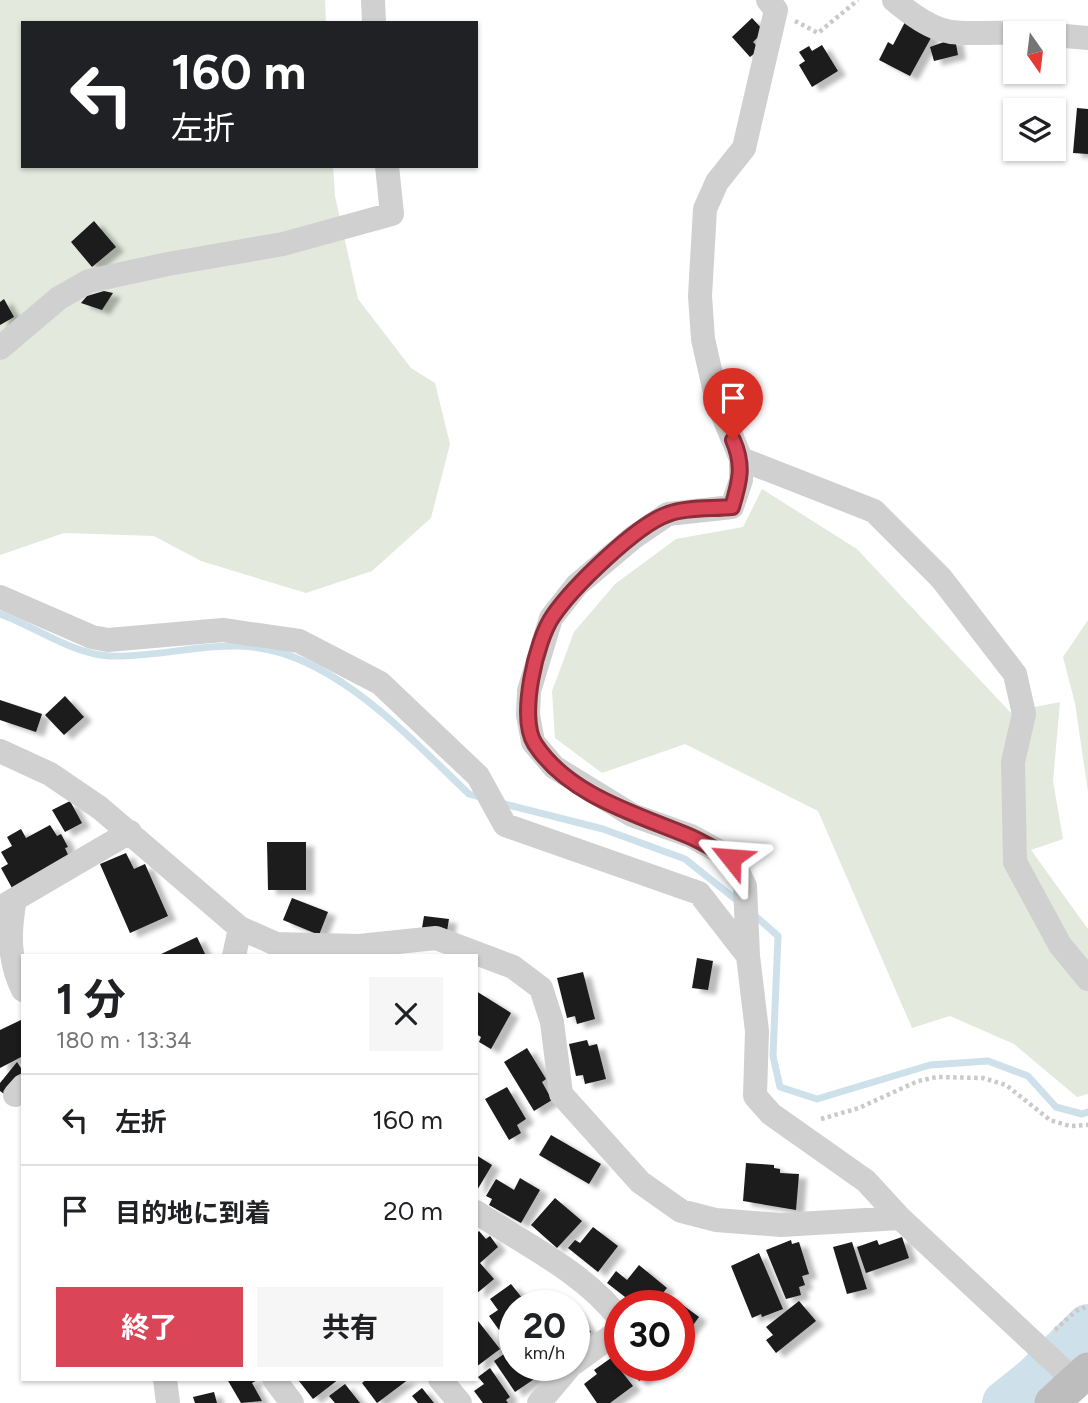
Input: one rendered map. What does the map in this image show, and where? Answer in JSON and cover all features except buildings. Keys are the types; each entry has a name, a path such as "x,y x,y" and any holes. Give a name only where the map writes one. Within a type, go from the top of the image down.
{"street":[{"path":"373,0 374,21"},
{"path":"894,0 927,25 953,35 1003,33"},
{"path":"772,5 744,148 717,182 705,209 700,296 702,339 717,401 741,459 741,480 732,507 668,514 634,537 577,585 551,618 529,691 528,715 533,742 554,767 632,815 691,836 731,858 745,886 757,1031 755,1096 771,1114 866,1181 900,1218 1073,1384"},
{"path":"1066,36 1088,38"},
{"path":"0,348 59,298 89,281 283,244 392,214 387,168"},
{"path":"741,459 874,511 941,578 1015,674 1024,714 1013,762 1015,862 1060,946 1088,979"},
{"path":"0,597 92,637 108,640 223,630 299,641 380,683 478,776 505,825 699,893 748,943"},
{"path":"0,751 50,774 130,832 240,928 276,944 359,946 436,938 513,967 541,988 552,1022 561,1094 640,1182 681,1211 716,1220 781,1225 900,1218"},
{"path":"21,985 13,964 8,903 130,832"},
{"path":"234,954 240,928"},
{"path":"478,1213 563,1268 604,1300"},
{"path":"165,1381 168,1403"},
{"path":"276,1381 292,1403"},
{"path":"442,1381 460,1403"},
{"path":"539,1403 558,1381"}],"path":[{"path":"772,5 818,33 858,0"},
{"path":"791,1127 859,1108 918,1081 937,1077 983,1078 1006,1085 1050,1120 1070,1126 1088,1125"},
{"path":"1037,1347 1076,1311 1088,1306"}],"shaded area":[{"path":"0,0 325,0 326,21 21,21 21,168 333,168 335,196 358,299 411,368 435,383 450,444 431,518 372,571 306,593 201,561 154,536 64,533 0,555"},
{"path":"762,489 857,549 1010,712 1060,702 1053,781 1063,839 1031,850 1088,929 1088,1094 1077,1097 1014,1044 950,1016 912,1028 818,811 685,744 602,773 555,738 552,691 574,632 615,584 676,539 743,527"},
{"path":"1088,620 1088,792 1075,703 1063,657"},
{"path":"1088,1313 1088,1347 1073,1362 1047,1345"}],"waterway":[{"path":"0,614 67,645 109,656 235,646 284,654 314,666 343,683 397,726 469,794 483,798"},
{"path":"501,803 603,829 685,859 739,902"},
{"path":"753,914 778,936 773,1056 780,1087 817,1099 930,1065 988,1061 1028,1076 1056,1107 1082,1114 1088,1112"},
{"path":"1004,1403 1035,1378 1088,1326"}],"route":[{"path":"731,858 691,836 632,815 554,767 533,742 528,715 529,691 551,618 577,585 601,562 668,514 732,507 741,480 741,459 733,440"}]}
